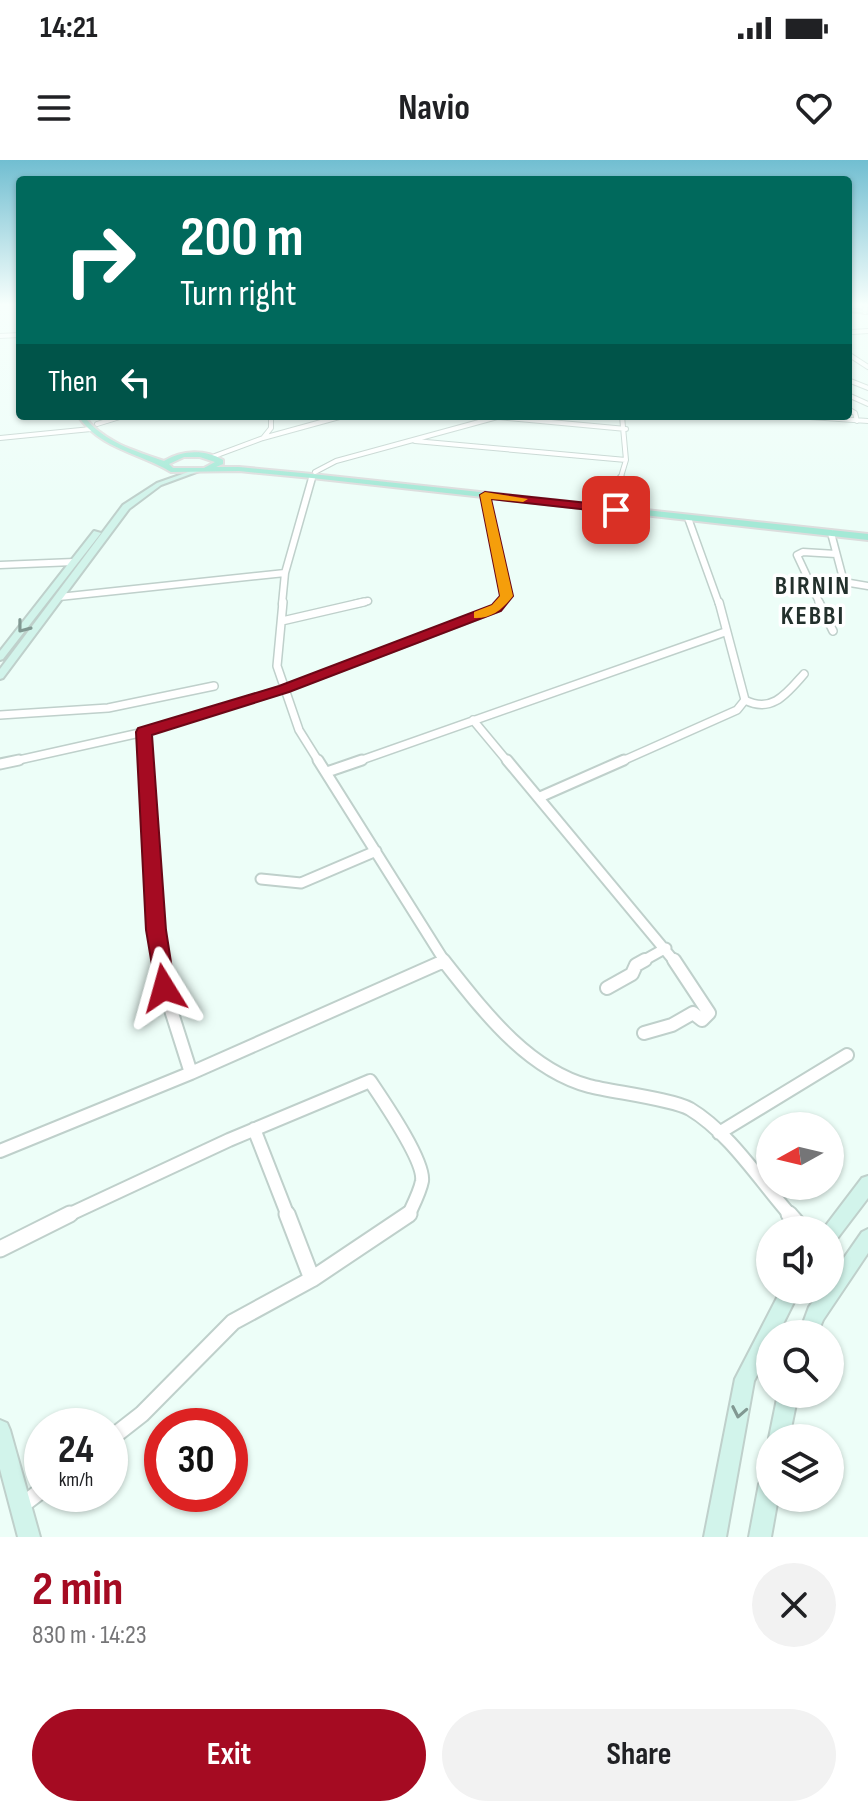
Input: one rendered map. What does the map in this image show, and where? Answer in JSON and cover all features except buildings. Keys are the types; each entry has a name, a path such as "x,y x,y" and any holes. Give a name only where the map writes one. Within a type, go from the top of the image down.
{"main road":[{"path":"86,420 125,448 168,467 201,471 239,469 314,474 868,535"},
{"path":"92,420 94,426 136,447 158,454 215,458 241,465 485,495 868,535"},
{"path":"0,657 127,496 168,467 178,456"},
{"path":"0,676 133,500 159,484 220,464 215,458"},
{"path":"844,1216 868,1184"},
{"path":"814,1320 868,1238"},
{"path":"715,1537 745,1379 784,1304"},
{"path":"0,1430 29,1537"},
{"path":"760,1537 765,1512"}],"street":[{"path":"852,411 857,421"},
{"path":"0,438 94,426 111,420"},
{"path":"263,438 271,428 271,420"},
{"path":"215,458 263,438 328,420"},
{"path":"486,420 336,461 314,474 285,573 277,666 299,730 444,961 497,1025 544,1067 563,1078 688,1108 719,1133 791,1216"},
{"path":"561,420 626,429"},
{"path":"613,505 626,460 625,420"},
{"path":"845,420 868,421"},
{"path":"415,441 626,460"},
{"path":"0,764 144,732 284,689 497,608 507,596 485,495"},
{"path":"688,518 719,603 745,700 752,705 773,704 782,700 804,674"},
{"path":"831,533 844,582"},
{"path":"833,631 798,553 836,554"},
{"path":"0,565 74,562"},
{"path":"59,597 285,573"},
{"path":"808,578 868,586"},
{"path":"282,621 368,601"},
{"path":"327,772 725,632"},
{"path":"0,715 54,716 100,711 214,686"},
{"path":"540,797 737,710 745,700"},
{"path":"473,720 666,948 709,1013 702,1020 693,1013 672,1025 644,1033"},
{"path":"144,732 156,930 164,988 191,1073"},
{"path":"261,879 301,883 376,851"},
{"path":"607,988 632,974 636,965 666,948"},
{"path":"0,1151 191,1073 444,961"},
{"path":"719,1133 847,1055"},
{"path":"0,1249 254,1129 370,1081 418,1159 422,1181 408,1217 312,1279 233,1322 128,1425"},
{"path":"254,1129 312,1279"}],"slow traffic":[{"path":"479,615 497,608 507,596 485,495 523,499"}],"district":[{"name":"BIRNIN KEBBI","path":"813,601"}],"route":[{"path":"164,988 156,930 144,732 284,689 497,608 507,596 485,495 616,510"}]}
